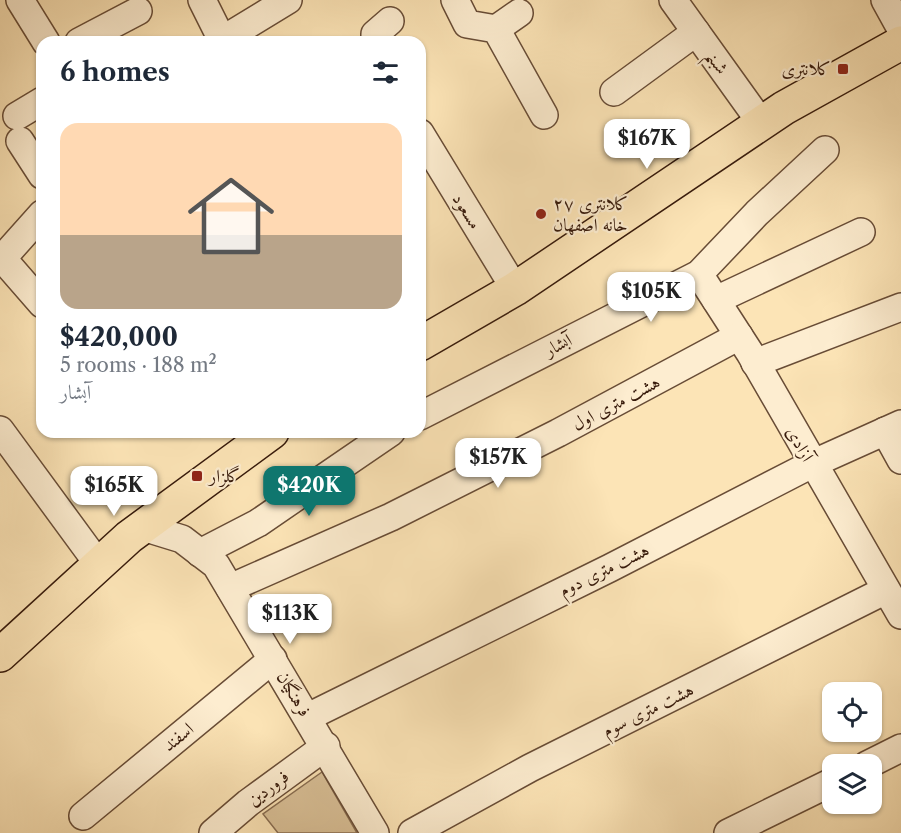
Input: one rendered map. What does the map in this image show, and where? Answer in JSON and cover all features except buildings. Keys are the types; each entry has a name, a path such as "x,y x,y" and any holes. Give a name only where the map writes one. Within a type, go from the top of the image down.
{"main road":[{"path":"426,340 514,289 762,124 901,43"},
{"path":"0,655 143,527 264,438"}],"street":[{"path":"20,0 42,36"},
{"path":"202,0 218,36"},
{"path":"228,36 288,0"},
{"path":"454,0 467,24 496,29 519,13"},
{"name":"شبنم","path":"673,0 762,124"},
{"path":"885,0 901,29"},
{"path":"90,36 138,11"},
{"path":"496,29 544,115"},
{"path":"614,92 696,32"},
{"path":"36,108 19,129 36,162"},
{"name":"آبشار","path":"426,413 699,274 757,213 825,150"},
{"name":"مسعود","path":"426,153 514,289"},
{"path":"36,221 1,260 36,298"},
{"path":"716,300 861,232"},
{"name":"آزادی","path":"699,274 755,363 901,615"},
{"path":"755,363 901,307"},
{"name":"هشت متری اول","path":"230,588 391,517 558,433 739,336"},
{"path":"893,428 901,460"},
{"name":"هشت متری دوم","path":"308,717 610,568 812,464 893,428"},
{"path":"0,430 99,565"},
{"path":"200,553 258,523 382,438"},
{"name":"فرهنگیان","path":"143,527 182,539 216,566 326,746 375,833"},
{"name":"هشت متری سوم","path":"412,833 530,768 886,590"},
{"name":"اسفند","path":"83,816 273,659"},
{"name":"فروردین","path":"213,833 248,803 326,746"},
{"path":"882,758 901,748"},
{"path":"728,833 822,787"}],"shaded area":[{"path":"322,772 357,833 278,833 263,814"}],"place":[{"name":"کلانتری","path":"843,69"},
{"name":"کلانتری ۲۷ خانه اصفهان","path":"541,214"},
{"name":"گلزار","path":"197,476"}]}
